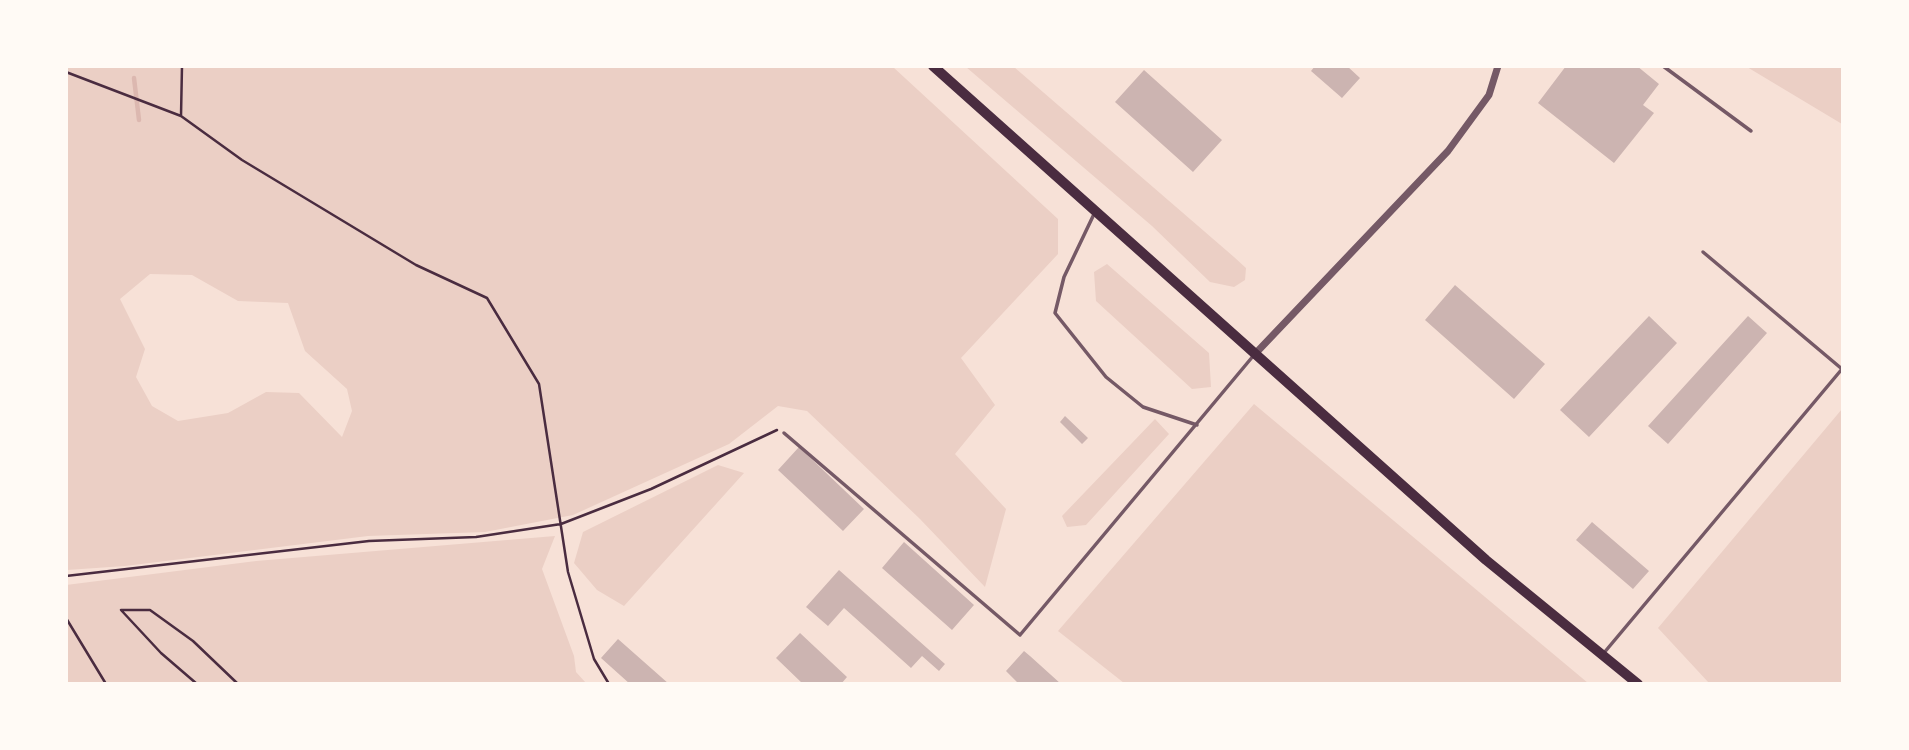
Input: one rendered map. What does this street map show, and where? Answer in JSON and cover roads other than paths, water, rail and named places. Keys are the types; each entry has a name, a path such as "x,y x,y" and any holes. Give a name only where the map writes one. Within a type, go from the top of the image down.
{"main road":[{"path":"933,66 1486,560 1638,684"}],"street":[{"path":"1254,355 1448,151 1489,95 1498,66"}],"lane":[{"path":"1663,66 1751,131"},
{"path":"1095,212 1064,277 1055,313 1106,377 1143,407 1197,425"},
{"path":"1601,655 1842,369 1703,252"},
{"path":"784,433 1020,635 1254,355"}],"waterway":[{"path":"134,78 139,120"}]}
